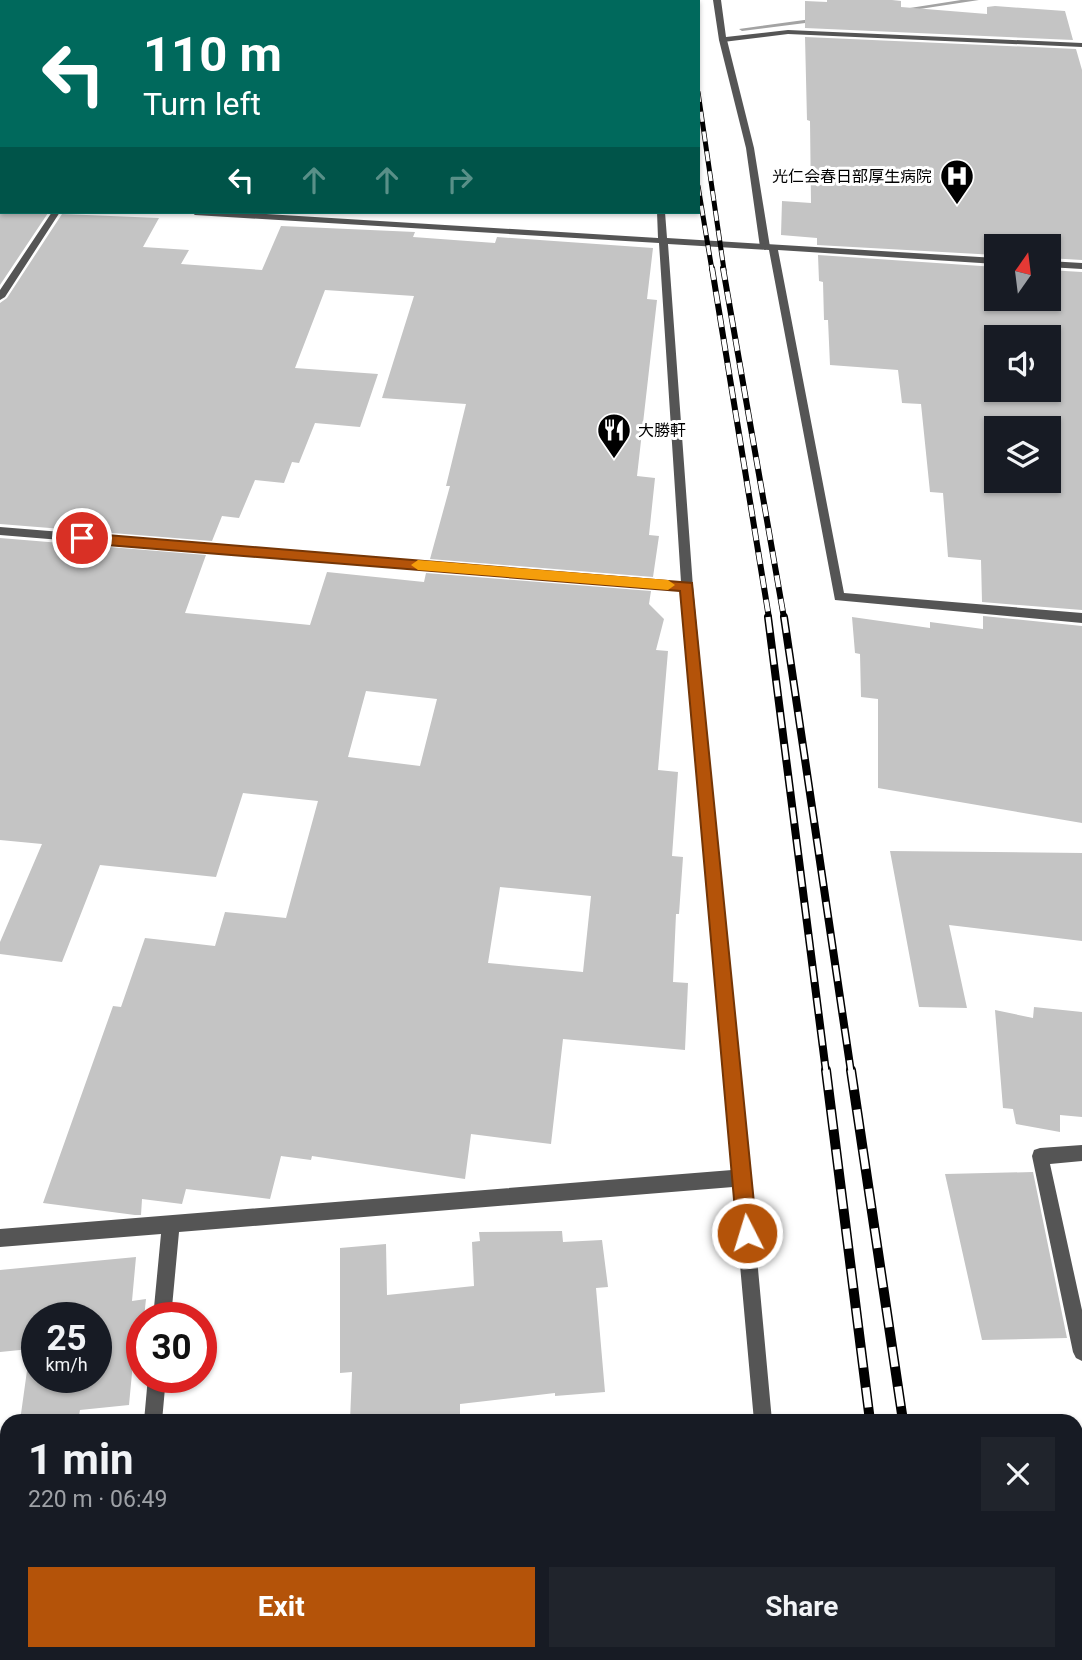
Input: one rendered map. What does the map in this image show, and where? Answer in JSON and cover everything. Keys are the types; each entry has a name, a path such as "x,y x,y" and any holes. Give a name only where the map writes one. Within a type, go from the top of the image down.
{"street":[{"path":"717,0 723,40 750,148 839,597 1082,618"},
{"path":"723,40 788,32 1082,46"},
{"path":"0,297 55,214"},
{"path":"228,214 984,260"},
{"path":"662,214 687,587 762,1414"},
{"path":"1061,265 1082,266"},
{"path":"0,531 687,587"},
{"path":"1082,1153 1040,1156 1082,1352"},
{"path":"0,1238 743,1178"},
{"path":"164,1302 171,1223"},
{"path":"154,1414 156,1393"}],"building":[{"path":"892,0 901,1 901,7 987,14 987,7 995,6 1065,11 1073,40 805,28 805,1"},
{"path":"805,37 1076,49 1082,70 1082,260 1061,259 1061,234 984,234 984,254 817,245 817,238 781,235 782,201 811,203 810,121 807,120"},
{"path":"0,214 47,214 0,285"},
{"path":"62,214 159,218 143,247 189,250 181,264 262,270 281,226 415,232 413,237 495,243 497,237 653,248 647,299 657,300 637,476 655,478 649,535 659,536 653,577 430,559 450,486 446,486 466,404 382,398 414,296 325,290 295,368 378,374 360,427 315,423 299,463 292,462 284,483 255,480 239,518 222,516 212,541 0,524 0,303 7,298"},
{"path":"818,255 984,266 984,312 1060,312 1061,271 1082,272 1082,610 982,602 981,560 948,557 943,493 930,492 921,404 902,403 898,370 830,365 828,320 824,320 823,282 819,281"},
{"path":"0,538 206,555 185,613 310,625 327,572 424,582 426,573 651,591 649,604 664,619 656,650 668,651 658,770 678,772 672,856 683,857 679,914 676,914 673,982 688,983 685,1050 563,1039 551,1144 471,1134 465,1179 312,1156 311,1160 281,1156 270,1199 186,1189 182,1204 142,1199 141,1215 43,1203 113,1006 121,1007 145,938 215,946 225,912 286,918 318,801 243,793 216,877 100,865 62,962 0,954 0,942 42,844 0,840","holes":["366,691 437,699 420,766 348,757","500,887 591,896 583,972 488,963"]},
{"path":"983,616 1082,626 1082,823 878,788 878,699 861,697 860,654 855,653 852,617 930,628 930,622 983,629"},
{"path":"890,851 1082,853 1082,941 949,925 967,1008 919,1007"},
{"path":"1034,1007 1082,1012 1082,1117 1060,1115 1060,1132 1016,1124 1013,1109 1003,1108 995,1010 1033,1018"},
{"path":"1033,1172 1067,1338 982,1340 945,1174"},
{"path":"562,1231 563,1242 602,1240 608,1287 596,1288 605,1392 555,1396 555,1393 460,1404 460,1414 350,1414 352,1372 340,1373 340,1248 386,1244 387,1295 474,1286 472,1242 480,1241 479,1232"},
{"path":"136,1257 132,1301 146,1299 146,1302 126,1302 126,1393 130,1393 129,1405 80,1410 79,1414 21,1414 24,1393 112,1393 112,1302 21,1302 21,1350 0,1352 0,1270"}],"waterway":[{"path":"900,10 976,0"},
{"path":"742,29 819,20"}],"railway":[{"path":"700,106 724,270"},
{"path":"700,198 712,270"},
{"path":"712,268 769,618"},
{"path":"723,268 784,618"},
{"path":"768,617 826,1072"},
{"path":"784,617 851,1072"},
{"path":"826,1070 869,1414"},
{"path":"851,1070 902,1414"}],"slow traffic":[{"path":"418,565 668,585"}],"place":[{"name":"光仁会春日部厚生病院","path":"957,206"},
{"name":"大勝軒","path":"614,460"}],"route":[{"path":"82,538 687,587 747,1233"}]}
